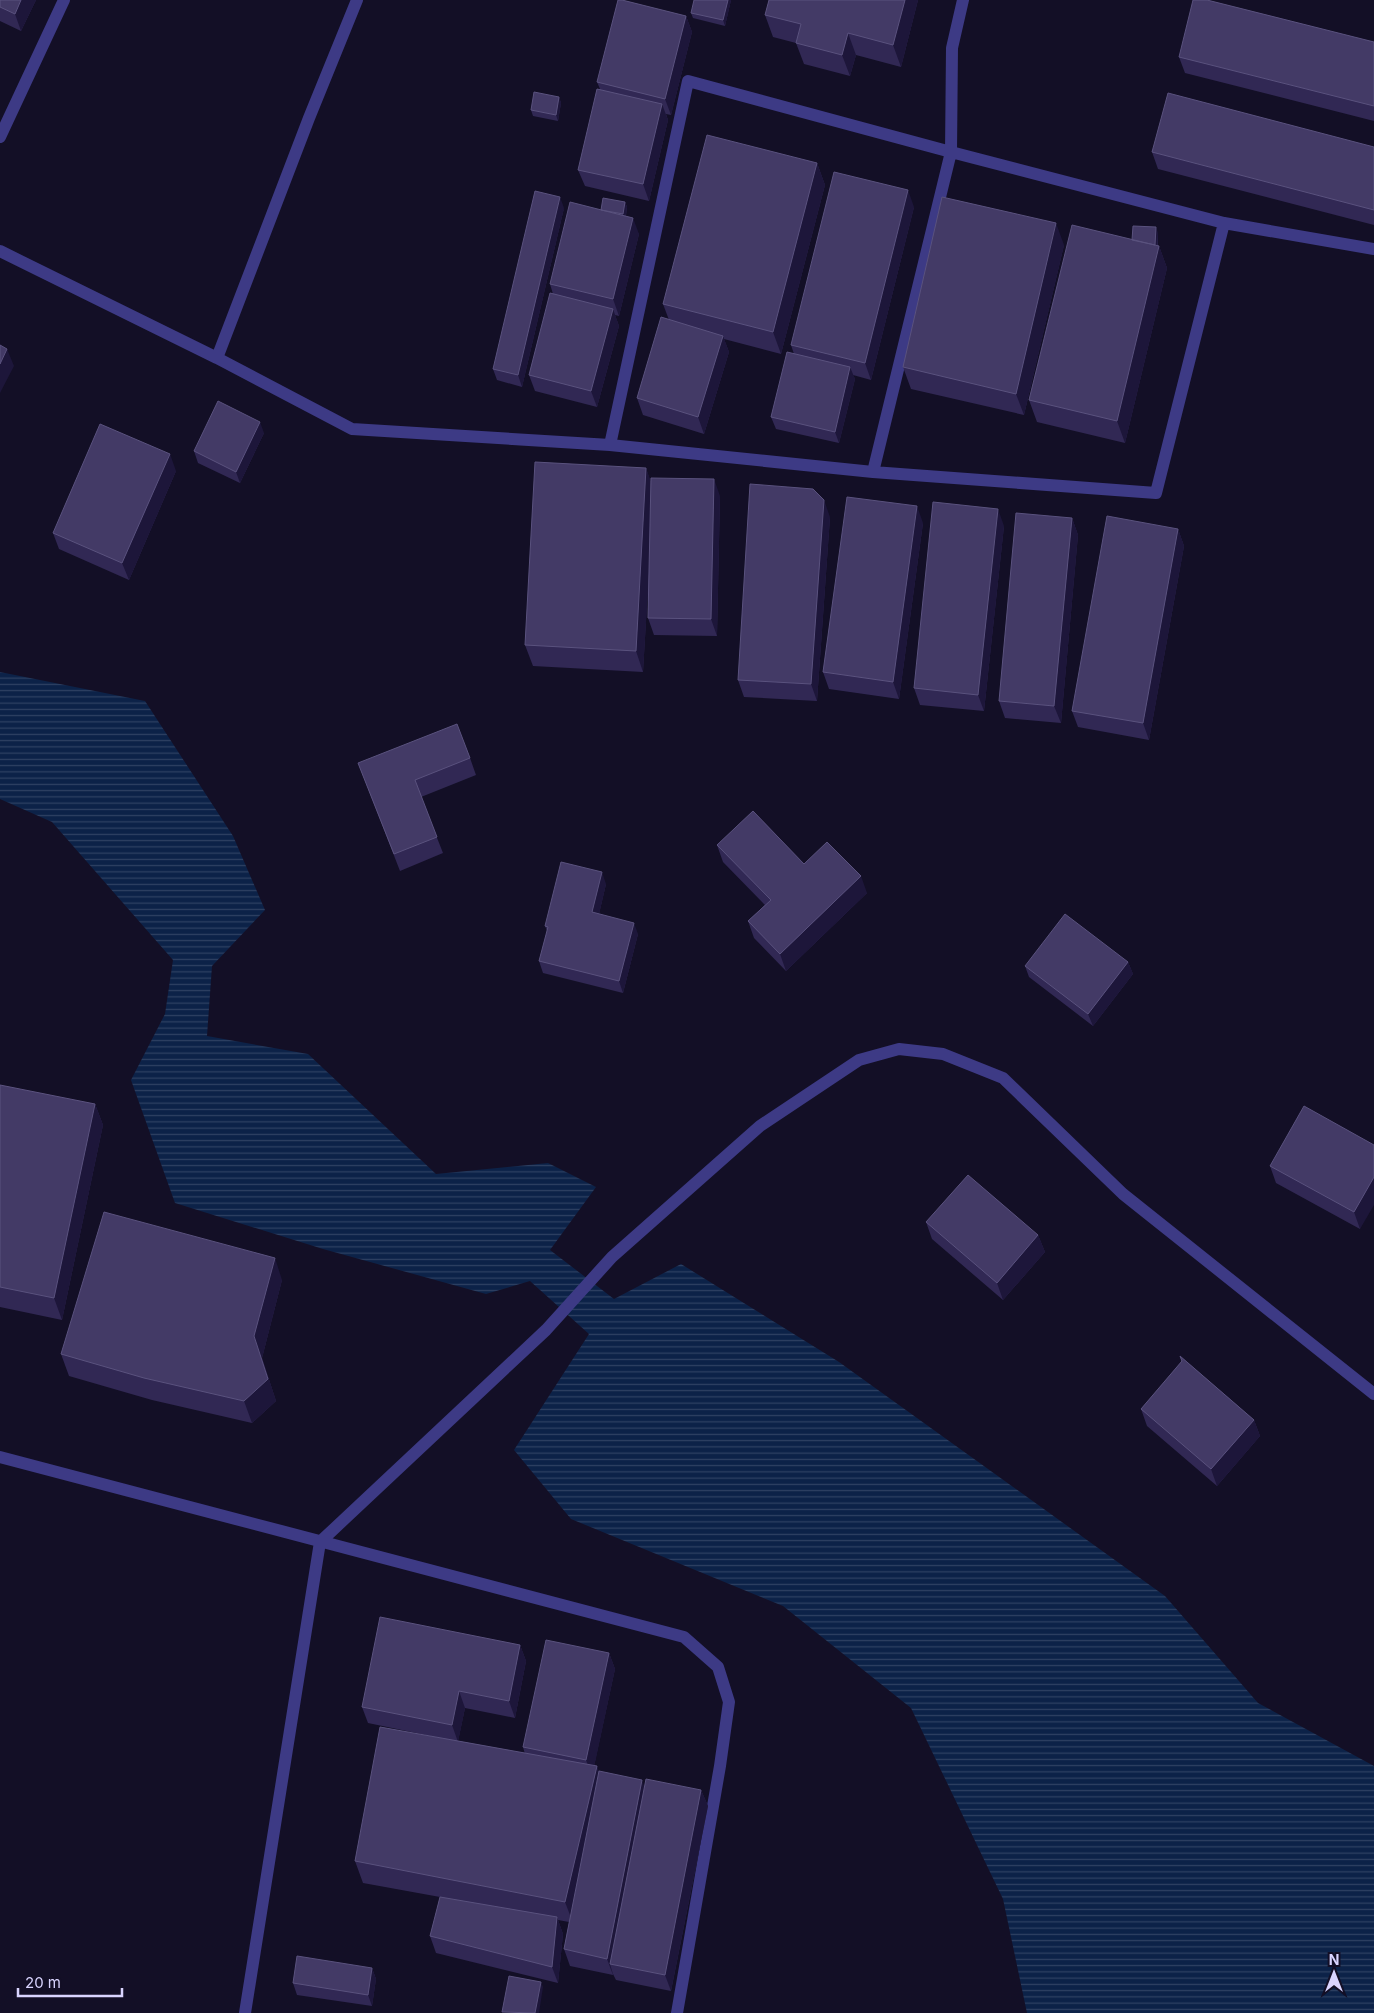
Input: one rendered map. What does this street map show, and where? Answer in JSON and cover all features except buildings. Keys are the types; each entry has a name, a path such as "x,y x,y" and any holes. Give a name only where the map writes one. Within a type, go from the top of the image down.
{"street":[{"path":"0,137 64,0"},
{"path":"217,358 356,0"},
{"path":"874,472 951,152 952,48 963,0"},
{"path":"610,445 688,82 1224,223 1374,249"},
{"path":"0,251 217,358 352,428 610,445 874,472 1156,493 1224,223"},
{"path":"245,2013 320,1542 546,1330 612,1257 760,1126 859,1060 899,1049 943,1054 1003,1078 1123,1194 1374,1394"},
{"path":"0,1457 684,1637 718,1667 729,1702 720,1766 677,2013"}],"water":[{"path":"0,672 145,701 233,836 265,910 212,966 207,1036 308,1054 436,1174 548,1163 596,1187 550,1250 614,1299 681,1264 839,1362 1165,1596 1258,1703 1374,1766 1374,2013 1027,2013 1003,1899 911,1708 783,1606 571,1519 514,1450 589,1334 530,1281 486,1294 323,1249 175,1203 131,1080 165,1014 173,960 52,822 0,799"}]}
